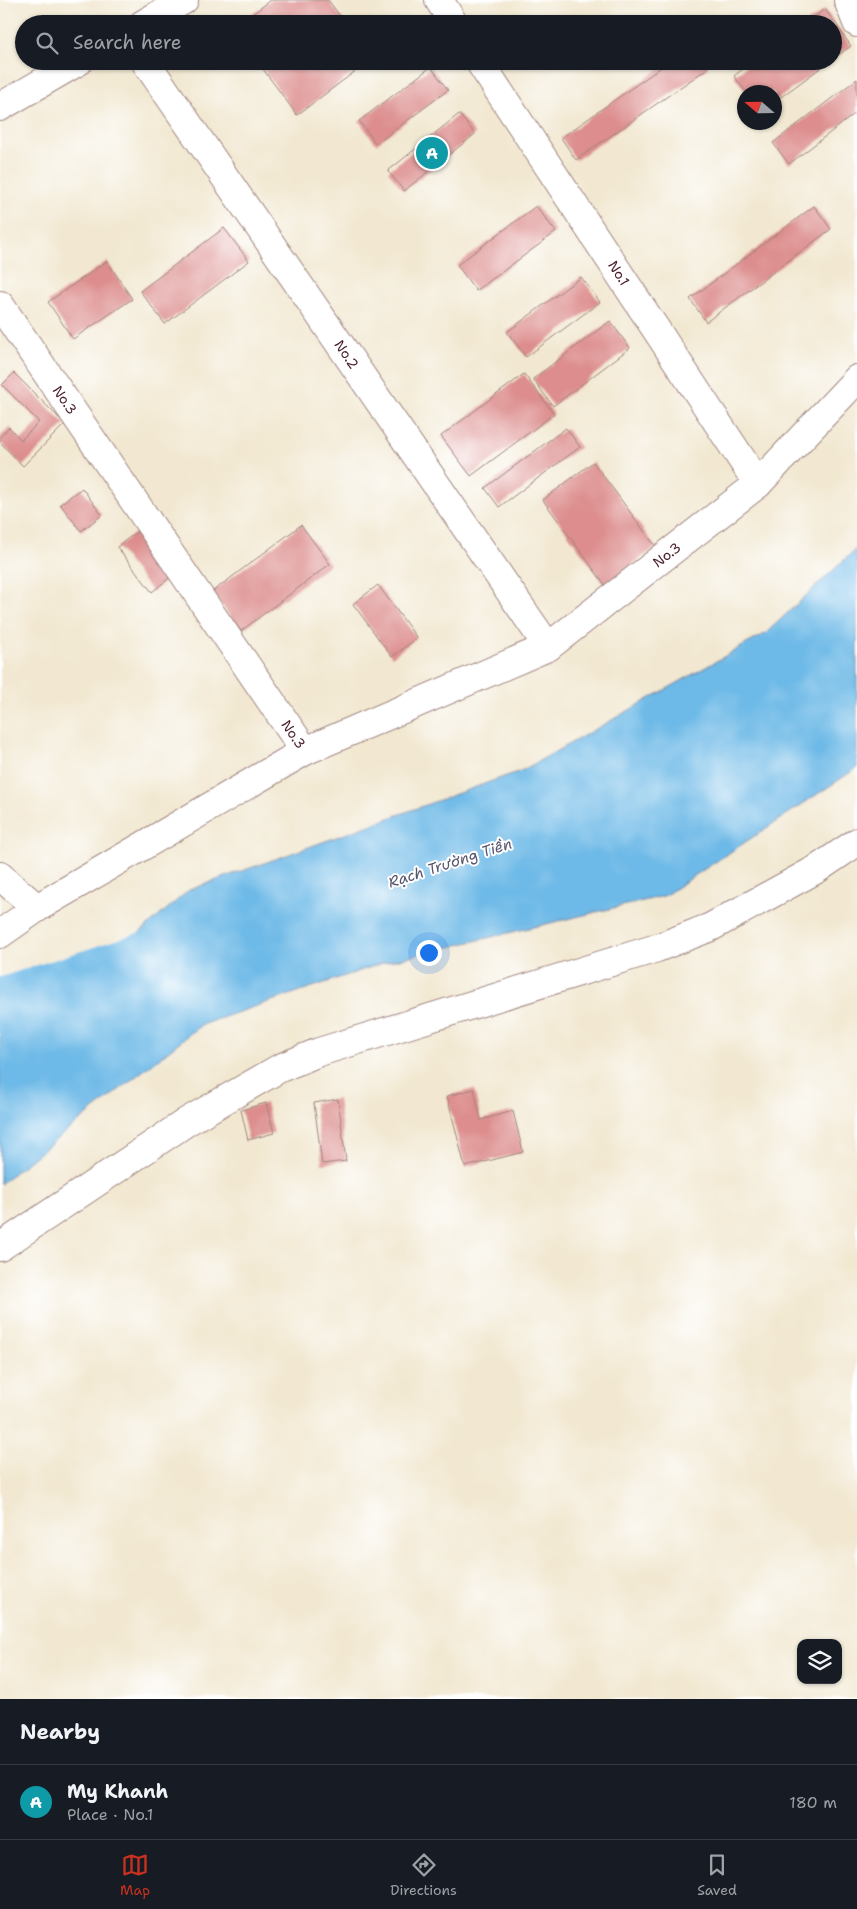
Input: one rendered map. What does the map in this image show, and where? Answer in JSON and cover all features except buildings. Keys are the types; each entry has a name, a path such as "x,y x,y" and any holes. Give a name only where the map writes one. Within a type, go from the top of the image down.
{"street":[{"path":"158,15 184,0"},
{"path":"439,0 448,15"},
{"path":"848,0 857,23"},
{"path":"0,107 64,70"},
{"name":"No.2","path":"151,70 548,647"},
{"name":"No.1","path":"485,70 758,484"},
{"name":"No.3","path":"0,304 305,751 548,647 758,484 857,379"},
{"path":"0,934 37,908 305,751"},
{"path":"0,1247 172,1132 280,1068 312,1055 657,948 711,927 817,869 857,842"},
{"path":"0,876 37,908"}],"water":[{"path":"857,548 857,768 664,896 386,962 201,1025 0,1184 0,1030 45,1015 189,890 523,770 766,633"}],"waterway":[{"name":"Rạch Trường Tiền","path":"0,1006 159,955"}],"place":[{"name":"My Khanh","path":"432,153"}]}
